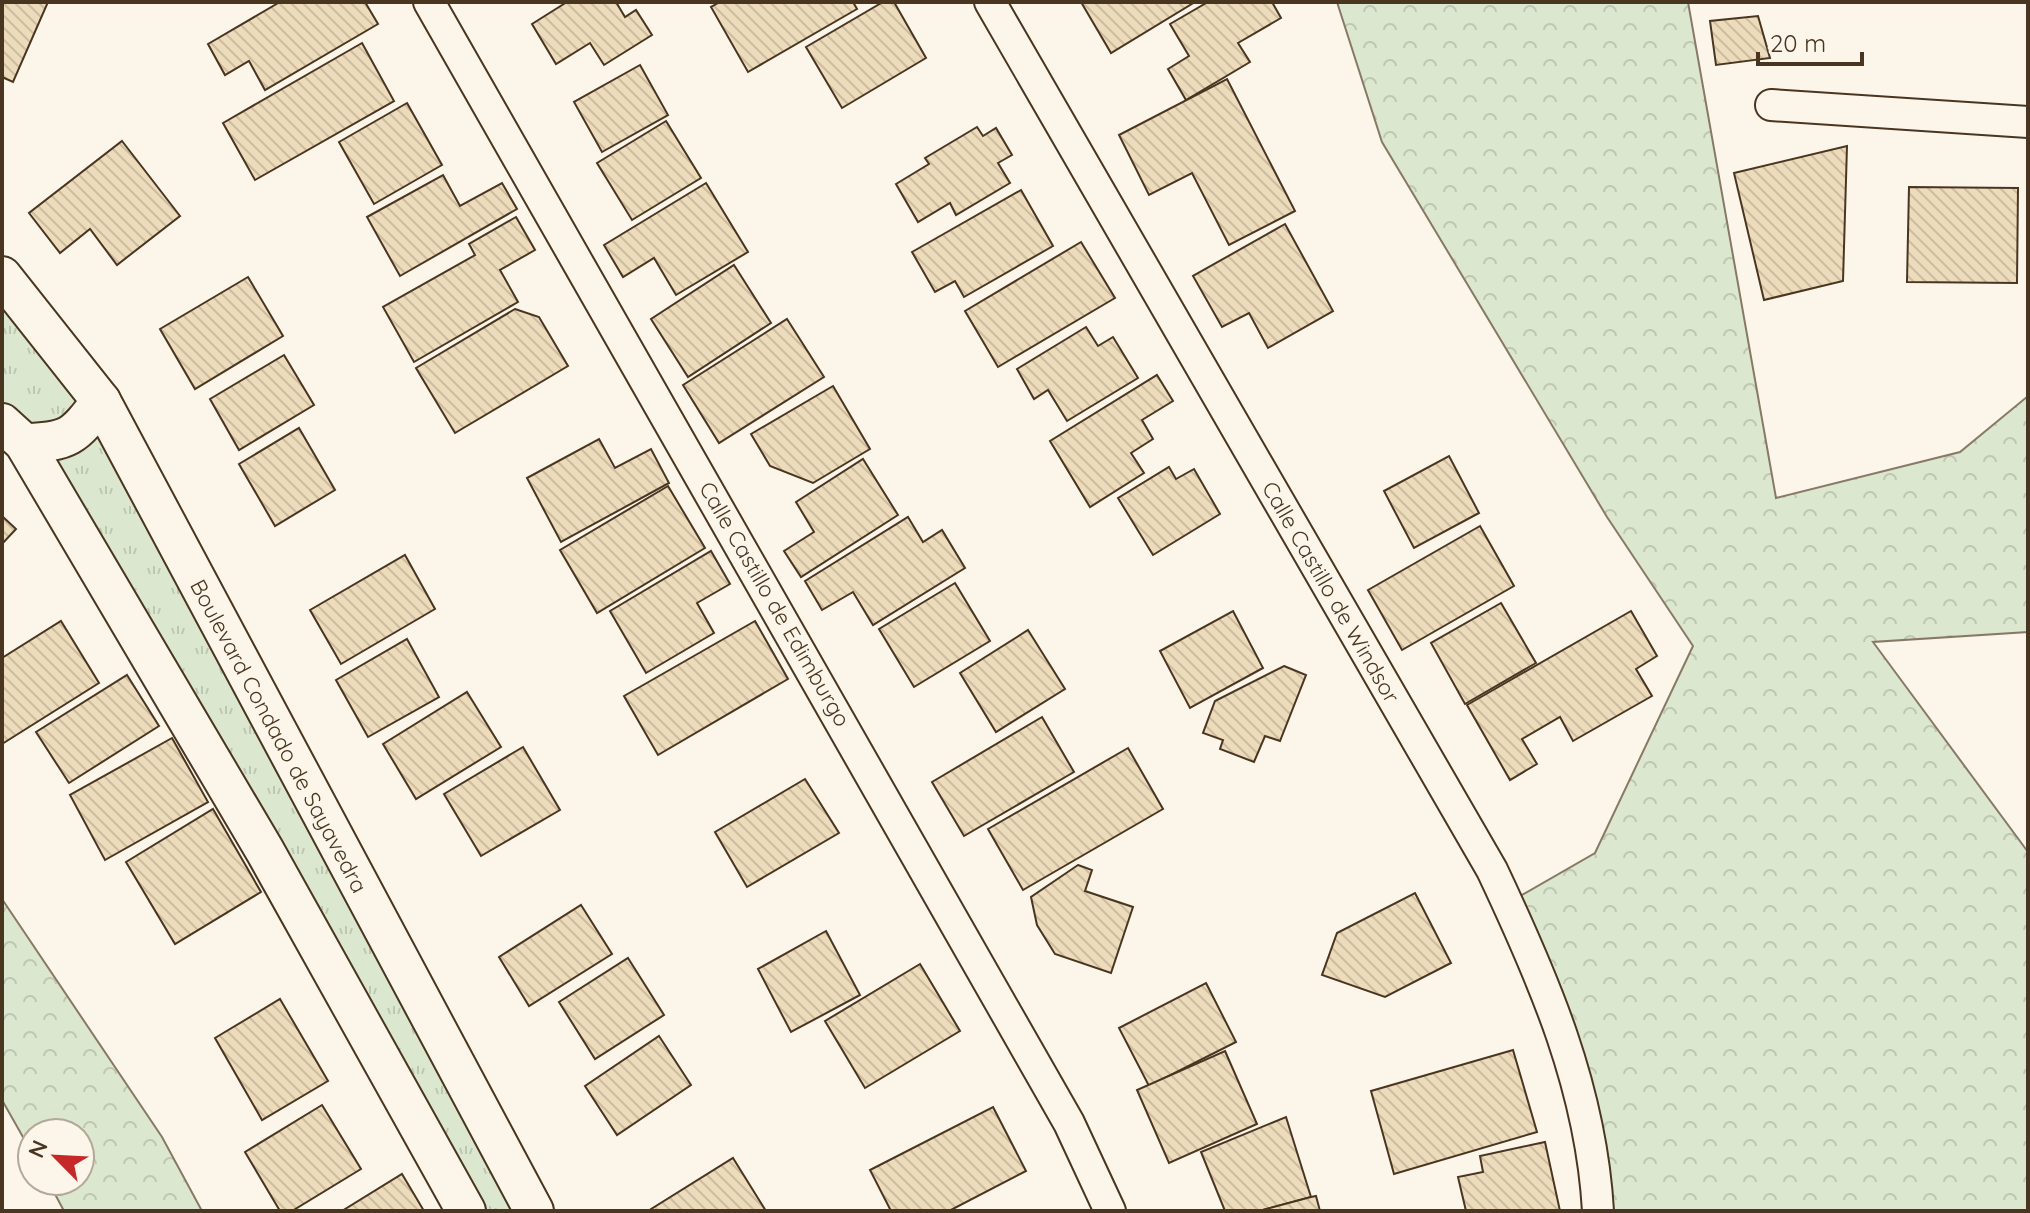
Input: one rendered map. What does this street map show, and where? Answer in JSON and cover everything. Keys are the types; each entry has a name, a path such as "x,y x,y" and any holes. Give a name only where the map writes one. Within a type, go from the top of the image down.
{"street":[{"name":"Calle Castillo de Edimburgo","path":"429,2 1069,1123 1110,1211"},
{"name":"Calle Castillo de Windsor","path":"990,2 1492,870 1540,973 1572,1059 1595,1156 1598,1211"},
{"path":"1771,105 2028,122"},
{"name":"Boulevard Condado de Sayavedra","path":"2,276 101,401 534,1211"},
{"path":"13,433 58,442 82,427 101,401"},
{"path":"13,433 265,851 466,1211"}],"green space":[{"path":"1337,2 1688,2 1776,498 1960,452 2028,396 2028,632 1873,642 2028,852 2028,1211 1598,1211 1595,1156 1508,903 1595,853 1693,646 1607,517 1382,142"},
{"path":"2,276 23,298 534,1211 466,1211 2,423"},
{"path":"2,899 162,1137 202,1211 64,1211 57,1197 96,1197 96,1117 16,1117 16,1125 2,1100"}],"building":[{"path":"2,2 48,2 13,82 2,77"},
{"path":"280,2 365,2 378,24 265,90 249,61 225,75 208,44"},
{"path":"567,2 616,2 625,17 636,10 652,35 604,65 590,43 556,64 532,24"},
{"path":"720,2 853,2 857,9 748,72 711,7"},
{"path":"883,2 894,2 926,58 842,108 806,47"},
{"path":"1081,2 1195,2 1111,53"},
{"path":"1208,2 1272,2 1281,18 1238,43 1250,62 1186,100 1168,69 1189,56 1170,24"},
{"path":"1758,16 1770,58 1716,65 1710,21"},
{"path":"362,43 394,101 255,180 223,123"},
{"path":"640,65 668,115 602,152 574,102"},
{"path":"1227,79 1295,211 1229,245 1192,173 1149,195 1119,135"},
{"path":"407,103 442,165 374,204 339,142"},
{"path":"666,121 701,178 632,220 597,163"},
{"path":"977,127 983,136 996,128 1012,155 998,163 1010,183 956,215 950,203 918,222 896,184 929,164 925,158"},
{"path":"122,141 180,216 117,265 90,229 60,253 29,213"},
{"path":"1847,146 1843,281 1764,300 1734,173"},
{"path":"443,175 460,206 502,183 517,209 400,276 367,217"},
{"path":"706,183 748,252 676,295 654,258 623,277 604,245"},
{"path":"1909,187 2018,188 2017,283 1907,282"},
{"path":"1021,190 1053,246 964,297 955,281 935,292 912,252"},
{"path":"516,217 535,250 500,270 518,302 414,362 383,307 475,255 469,244"},
{"path":"1285,224 1333,311 1268,348 1249,313 1222,327 1193,276"},
{"path":"1081,242 1115,298 998,367 965,311"},
{"path":"734,265 771,323 688,377 651,319"},
{"path":"248,277 283,336 195,389 160,329"},
{"path":"515,309 539,317 568,366 455,433 416,368"},
{"path":"787,319 824,377 719,443 683,385"},
{"path":"1086,327 1098,346 1113,337 1138,378 1067,421 1048,390 1034,399 1017,369"},
{"path":"284,355 314,405 239,450 210,399"},
{"path":"1157,375 1173,401 1142,420 1153,439 1131,453 1144,473 1090,507 1050,441"},
{"path":"833,386 870,449 813,483 770,466 751,434"},
{"path":"299,428 335,490 275,526 239,464"},
{"path":"599,439 615,468 651,449 669,483 561,542 527,478"},
{"path":"1449,456 1479,513 1414,548 1384,491"},
{"path":"863,459 898,515 801,577 784,551 814,532 796,502"},
{"path":"1169,467 1176,479 1194,469 1220,514 1153,555 1118,498"},
{"path":"668,486 705,548 597,613 560,550"},
{"path":"2,516 16,529 2,544"},
{"path":"908,517 923,542 942,530 965,568 873,625 853,592 822,610 805,581"},
{"path":"1480,526 1514,586 1402,650 1368,590"},
{"path":"711,551 730,584 697,603 714,633 646,673 610,611"},
{"path":"405,555 435,609 341,664 310,610"},
{"path":"955,583 990,641 914,687 879,629"},
{"path":"1501,603 1536,663 1465,704 1431,643"},
{"path":"1233,611 1263,668 1190,708 1160,651"},
{"path":"1631,611 1657,656 1636,669 1652,696 1573,741 1560,717 1522,739 1537,764 1510,780 1467,705"},
{"path":"61,621 99,683 2,744 2,658"},
{"path":"755,621 788,679 658,755 624,696"},
{"path":"1028,630 1065,689 996,732 960,673"},
{"path":"407,639 439,697 368,737 336,680"},
{"path":"1284,666 1306,675 1280,741 1265,736 1254,762 1220,749 1223,740 1203,733 1215,701"},
{"path":"127,675 159,726 69,783 36,732"},
{"path":"467,692 501,747 416,799 383,744"},
{"path":"1042,717 1074,772 964,836 932,782"},
{"path":"172,738 208,802 105,860 70,795"},
{"path":"523,747 560,810 481,856 444,794"},
{"path":"1128,748 1163,809 1023,890 988,829"},
{"path":"805,779 839,833 747,887 715,832"},
{"path":"213,809 261,892 175,944 126,862"},
{"path":"1078,865 1092,870 1085,891 1133,907 1111,973 1055,954 1037,925 1031,897"},
{"path":"1415,893 1451,963 1385,997 1322,975 1337,933"},
{"path":"581,905 612,954 529,1006 499,957"},
{"path":"826,931 860,995 791,1032 758,969"},
{"path":"628,958 664,1015 595,1059 559,1002"},
{"path":"920,964 960,1031 865,1088 825,1021"},
{"path":"1206,983 1236,1042 1149,1086 1119,1028"},
{"path":"280,999 328,1081 262,1120 215,1038"},
{"path":"659,1036 691,1085 617,1135 585,1086"},
{"path":"1513,1050 1537,1132 1394,1174 1371,1091"},
{"path":"1225,1051 1257,1124 1169,1163 1137,1090"},
{"path":"322,1105 361,1169 292,1211 280,1211 245,1152"},
{"path":"993,1107 1026,1171 949,1211 891,1211 870,1170"},
{"path":"1286,1117 1311,1197 1259,1211 1225,1211 1201,1152"},
{"path":"1545,1142 1560,1211 1466,1211 1458,1177 1483,1172 1480,1156"},
{"path":"733,1158 766,1211 648,1211"},
{"path":"402,1174 424,1211 342,1211"},
{"path":"1316,1196 1320,1211 1259,1211 1311,1197"}]}
